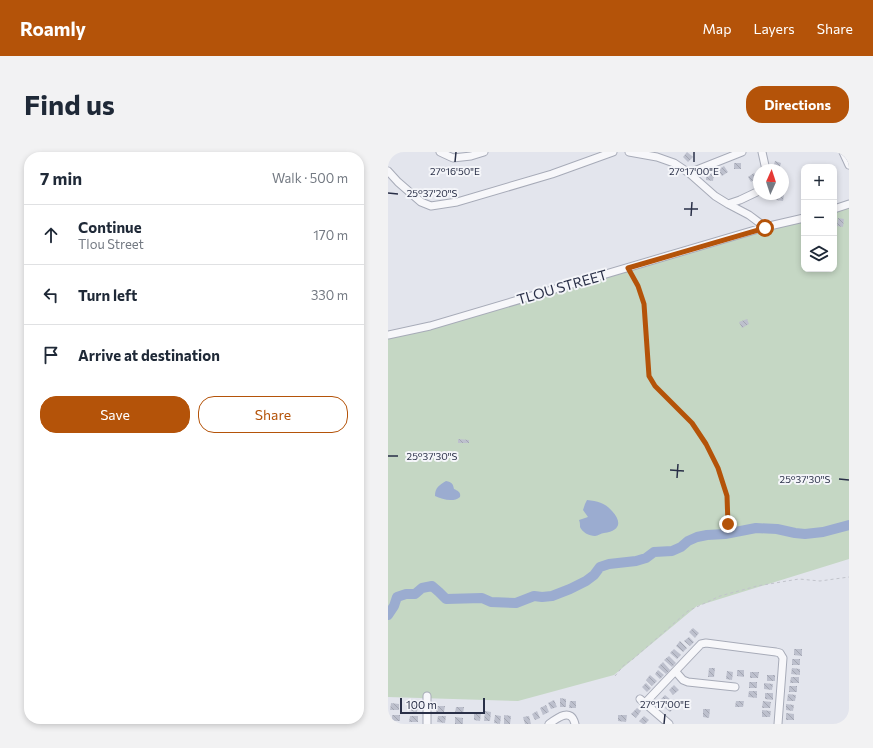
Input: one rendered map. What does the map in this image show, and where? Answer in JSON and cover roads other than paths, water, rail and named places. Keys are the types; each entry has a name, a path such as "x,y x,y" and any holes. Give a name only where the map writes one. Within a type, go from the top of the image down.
{"street":[{"path":"440,152 453,158 471,156 484,152"},
{"path":"388,171 421,202 431,206 457,202 552,174 613,152"},
{"path":"629,152 657,157 674,163 715,196 749,215 765,228"},
{"path":"689,174 742,152"},
{"path":"762,152 765,164"},
{"path":"843,152 849,165"},
{"path":"728,204 753,194"},
{"path":"837,208 849,204"},
{"name":"TLOU STREET","path":"388,335 430,326 801,219"},
{"path":"669,724 643,701 676,672 701,644 706,643 780,653 782,656 782,662 778,724"},
{"path":"676,672 683,680 688,682 735,687"},
{"path":"427,696 427,724"},
{"path":"549,724 561,716 566,715 572,717 575,724"}],"water":[{"path":"446,481 450,482 454,489 460,493 460,497 451,500 435,496 438,487"},
{"path":"587,500 595,501 607,506 618,519 618,526 609,532 597,536 593,536 582,531 579,520 588,517 583,510"}],"waterway":[{"path":"388,615 394,606 397,597 406,594 415,594 422,588 432,586 446,599 482,598 491,602 516,603 534,596 552,596 586,581 594,575 600,567 609,564 636,561 646,558 654,552 672,551 697,537 725,534 756,528 777,529 805,534 823,532 849,525"}]}
